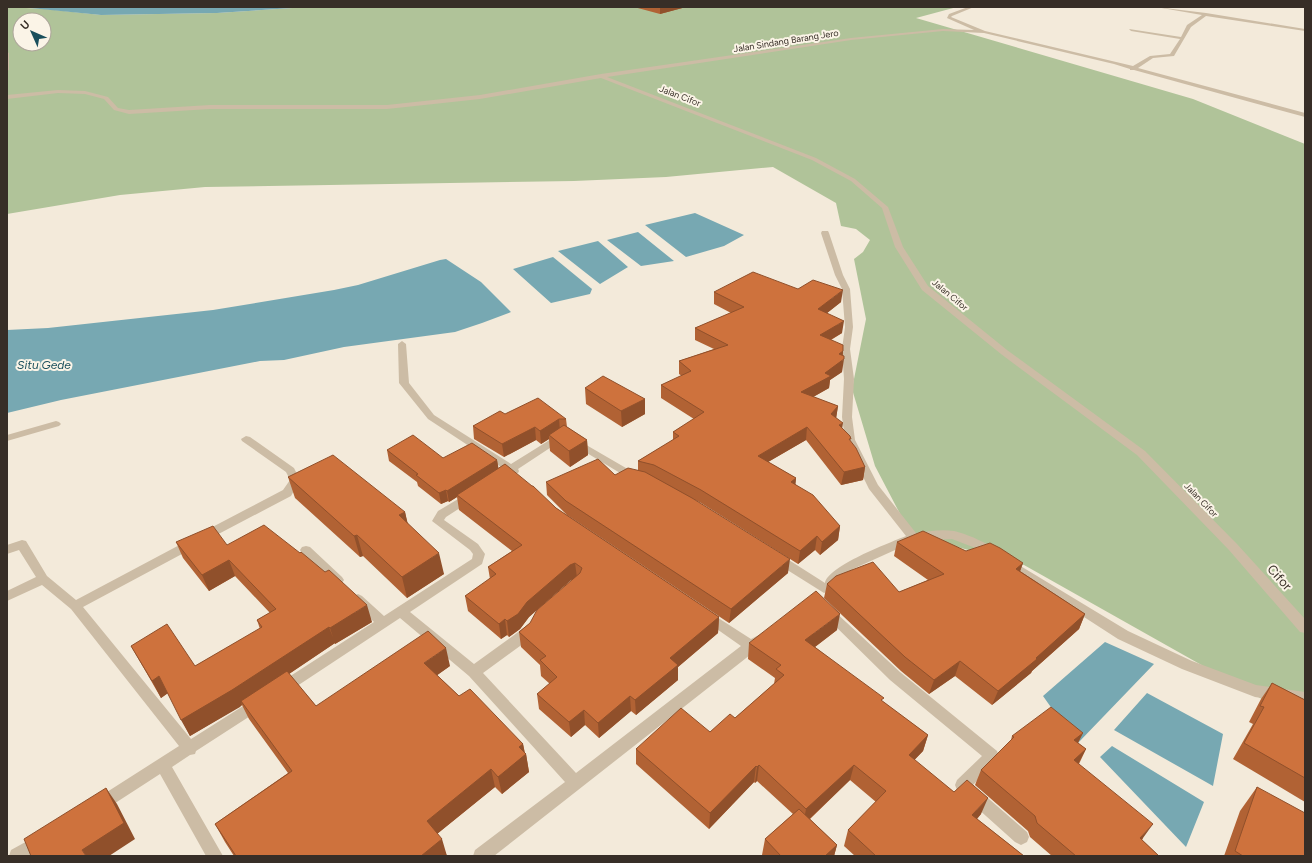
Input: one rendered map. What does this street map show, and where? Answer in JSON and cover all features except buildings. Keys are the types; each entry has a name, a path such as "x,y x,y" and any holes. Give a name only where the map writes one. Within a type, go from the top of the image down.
{"street":[{"path":"972,7 950,15 949,18 984,32 1056,48 1305,115"},
{"path":"1158,7 1305,30"},
{"path":"1132,69 1144,60 1152,57 1172,55 1189,29 1189,26 1206,14"},
{"name":"Jalan Sindang Barang Jero","path":"7,97 45,92 92,93 107,98 116,109 129,112 210,107 387,107 480,96 601,76 851,39 942,30 984,32"},
{"path":"1131,30 1182,38"},
{"path":"7,53 7,70"},
{"name":"Jalan Cifor","path":"601,76 814,159 853,180 885,207 899,247 925,288 1004,352 1141,453 1233,547"},
{"path":"825,233 839,275 846,288 849,327 846,349 850,379 847,417 850,440 873,486 913,537"},
{"path":"402,344 404,383 431,417 512,469 523,480"},
{"path":"7,438 56,424"},
{"path":"493,481 565,435 635,479 642,480"},
{"path":"75,606 287,493 295,480 290,470 246,438"},
{"path":"90,811 163,766 478,561 479,554 474,547 438,522 442,514 480,489"},
{"path":"1021,837 962,785 992,756 895,676 816,601 824,588 849,566 913,537 953,535 982,546 1123,634 1187,666 1255,691 1305,698"},
{"path":"7,550 22,544 43,579 75,606 190,748"},
{"name":"Cifor","path":"1233,547 1305,628"},
{"path":"306,550 383,623"},
{"path":"767,552 824,588"},
{"path":"7,596 43,579"},
{"path":"400,611 474,672 575,782"},
{"path":"699,611 751,646"},
{"path":"474,672 526,634 534,621"},
{"path":"481,856 770,632"},
{"path":"163,766 215,856"},
{"path":"17,856 50,836"}],"green space":[{"path":"7,7 45,9 101,15 217,13 308,7 957,7 916,18 1193,99 1305,144 1305,728 1299,720 1024,565 939,542 909,531 875,466 852,389 866,319 854,259 863,252 870,240 856,229 841,226 836,203 773,167 666,177 574,181 205,187 120,195 7,214"}],"water":[{"path":"20,7 308,7 217,13 101,15"},
{"path":"695,213 744,235 724,246 686,257 645,225"},
{"path":"638,232 674,261 641,266 607,240"},
{"path":"598,241 628,267 600,284 558,251"},
{"path":"553,257 592,289 590,294 551,303 513,269"},
{"name":"Situ Gede","path":"446,259 481,282 511,312 455,332 344,347 284,360 260,361 61,400 7,413 7,330 48,328 213,310 358,285"},
{"path":"1105,642 1154,664 1077,744 1043,696"},
{"path":"1147,693 1223,734 1213,786 1114,730"},
{"path":"1112,746 1204,802 1186,847 1100,757"}]}
